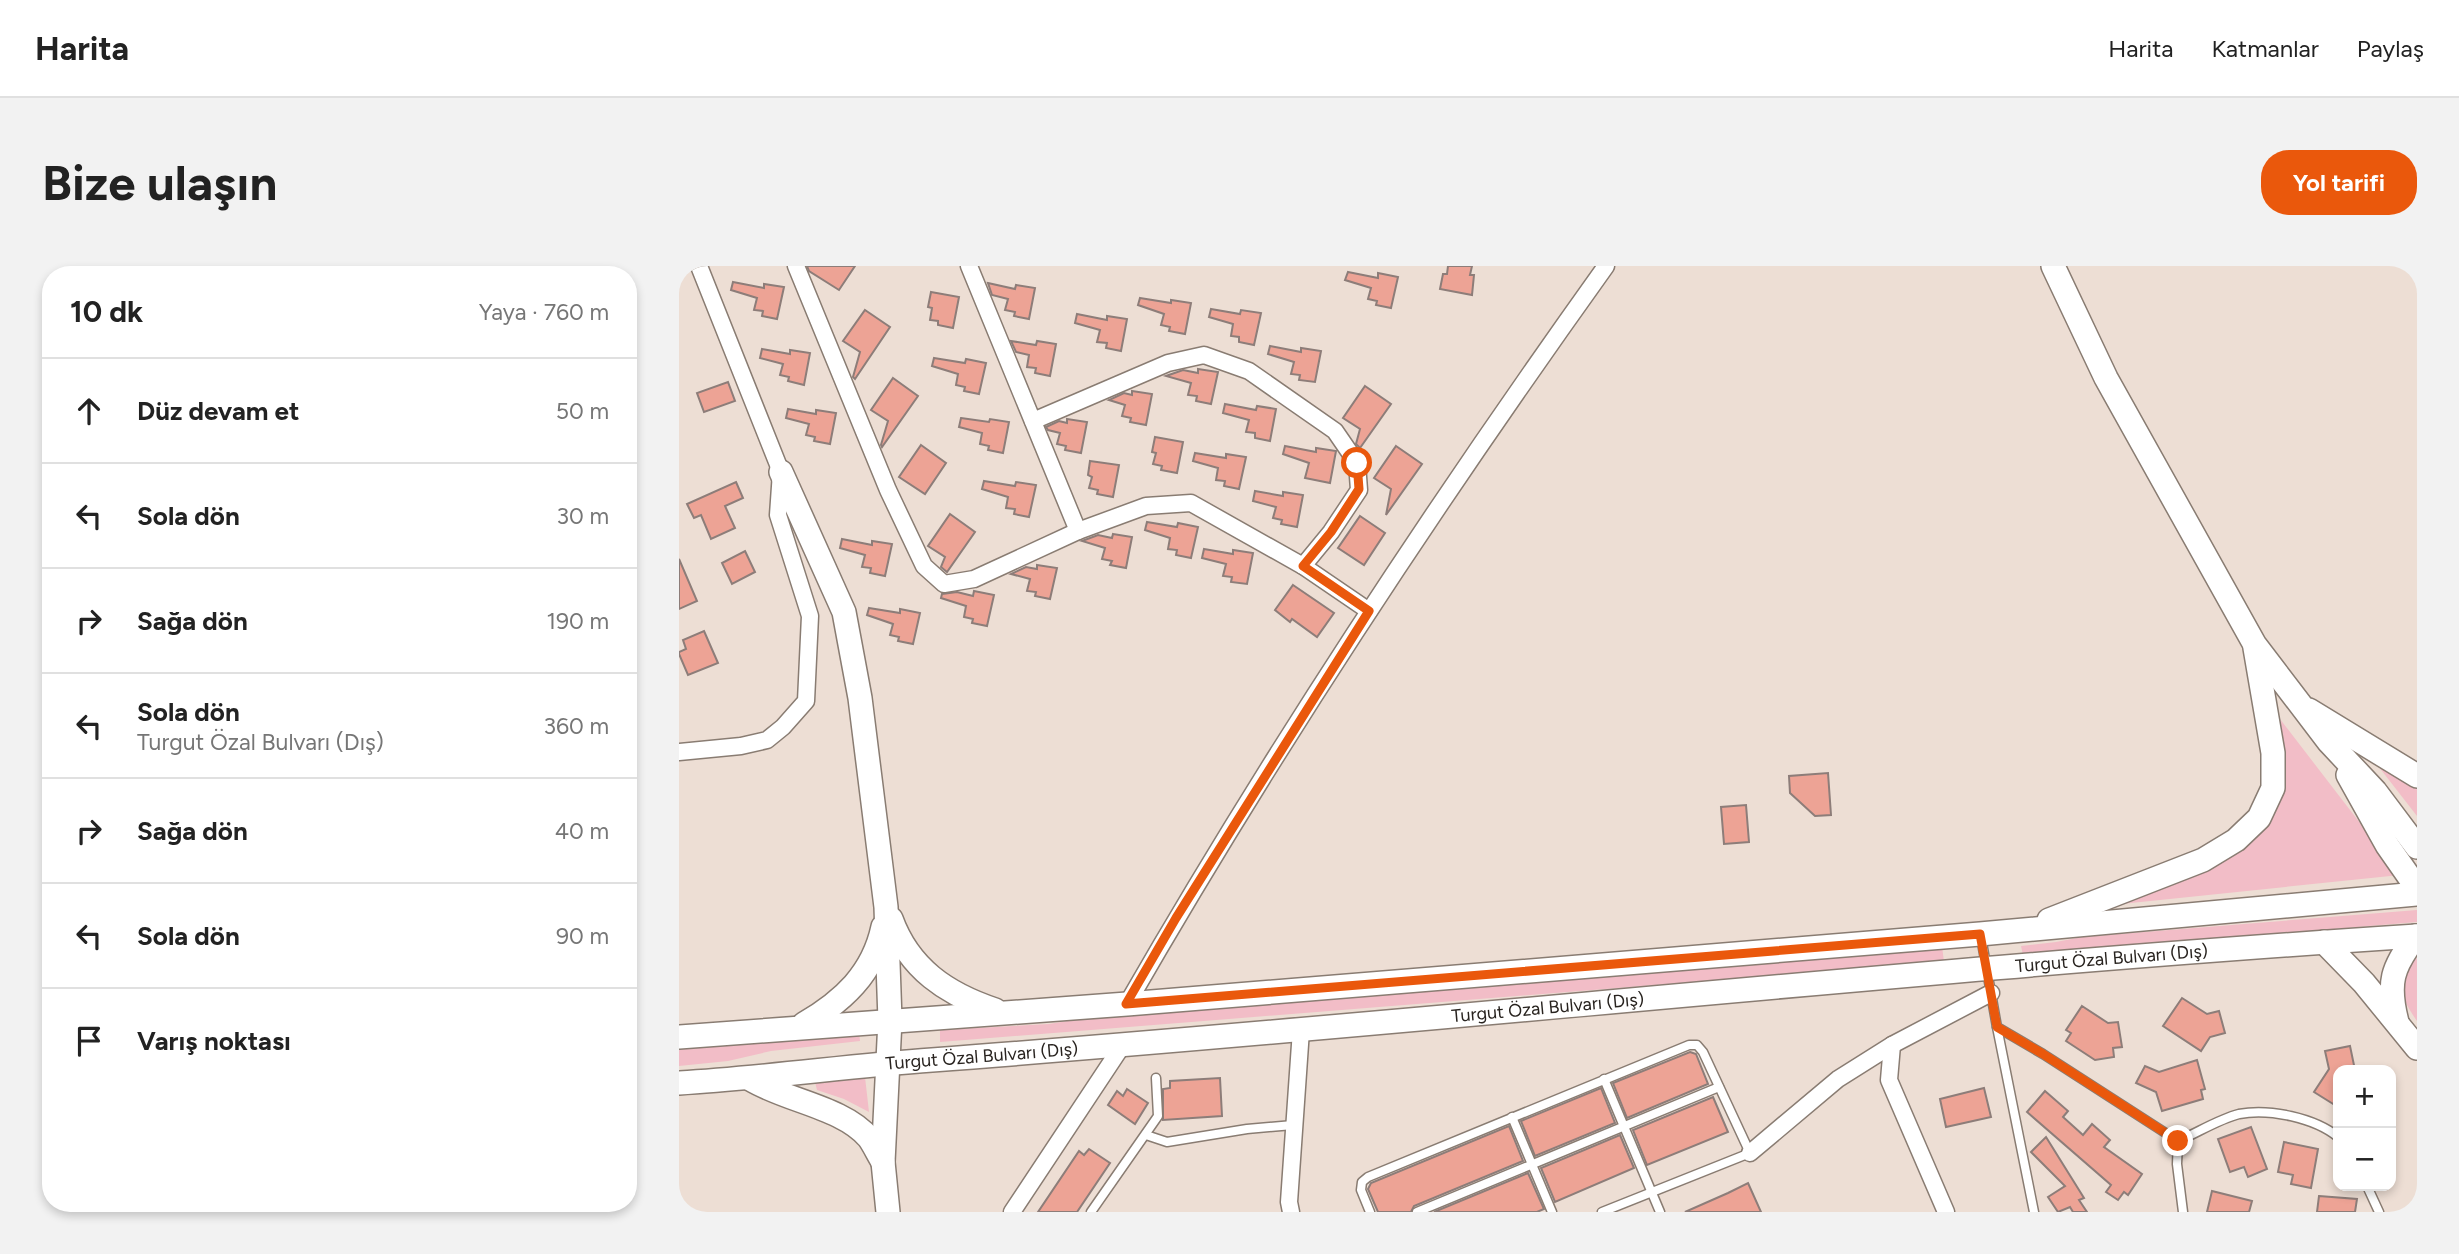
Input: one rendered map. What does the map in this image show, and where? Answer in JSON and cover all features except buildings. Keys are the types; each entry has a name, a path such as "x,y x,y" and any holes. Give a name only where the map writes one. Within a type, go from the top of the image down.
{"main road":[{"path":"2053,266 2106,378 2255,645 2329,742 2375,791 2417,847"},
{"path":"781,472 844,612 860,698 887,906 890,1020 883,1162 888,1212"},
{"path":"2024,929 2203,860 2236,840 2259,818 2273,788 2273,752 2255,645"},
{"path":"2300,705 2417,776"},
{"path":"2329,742 2415,892"},
{"name":"Turgut Özal Bulvarı (Dış)","path":"679,1037 1126,1004 1980,934 2415,892"},
{"path":"887,906 899,942 913,960 941,985 977,1004 1000,1012"},
{"path":"798,1027 832,1007 862,977 880,941 887,906"},
{"path":"2398,1025 2391,1000 2392,977 2400,956 2417,936"},
{"name":"Turgut Özal Bulvarı (Dış)","path":"679,1083 750,1079 889,1063 1122,1046 1987,968 2417,936"},
{"path":"2324,942 2364,983 2417,1048"},
{"path":"750,1079 768,1090 845,1118 868,1138 883,1162"}],"street":[{"path":"679,751 741,746 767,740 783,727 806,701 810,616 778,515 781,472 699,266"},
{"path":"796,266 888,490 924,566 944,584 974,579 1078,531 1146,506 1191,503 1303,566 1369,611"},
{"path":"969,266 1078,531"},
{"path":"1126,1004 1190,896 1369,611 1606,266"},
{"path":"1033,421 1168,363 1204,355 1249,371 1335,431 1357,463 1359,489 1331,532 1303,566"},
{"path":"1750,1153 1837,1079 1892,1045 1991,993"},
{"path":"1291,1212 1289,1202 1293,1125 1301,1030"},
{"path":"1892,1045 1889,1080 1946,1212"},
{"path":"1012,1212 1122,1046"}],"lane":[{"path":"1980,934 2033,1212"},
{"path":"1997,1027 2178,1141"},
{"path":"1370,1212 1361,1190 1362,1182 1368,1177 1604,1079 1689,1045 1697,1045 1703,1052 1750,1153 1602,1212"},
{"path":"1091,1212 1158,1115 1156,1078"},
{"path":"1604,1079 1660,1212"},
{"path":"1417,1212 1719,1087"},
{"path":"2178,1141 2236,1115 2256,1112 2316,1124 2333,1135"},
{"path":"1512,1116 1552,1212"},
{"path":"1146,1135 1167,1142 1247,1129 1293,1125"},
{"path":"2178,1141 2177,1164 2183,1212"},
{"path":"2369,1191 2379,1212"}],"shaded area":[{"path":"2280,719 2400,875 2102,906 2210,861 2280,800 2286,761"},
{"path":"2368,753 2417,786 2417,816"},
{"path":"2417,910 2417,922 2023,955 2021,946 2082,937"},
{"path":"1942,946 1944,962 940,1042 940,1030 1049,1024 1092,1017"},
{"path":"2417,958 2417,1021 2403,996 2402,981 2404,973"},
{"path":"859,1033 860,1041 771,1051 728,1061 679,1066 679,1049"},
{"path":"865,1077 869,1112 844,1099 817,1090 815,1082"}],"route":[{"path":"1357,463 1359,489 1331,532 1303,566 1369,611 1176,918 1126,1004 1980,934 1997,1027 2178,1141"}]}
